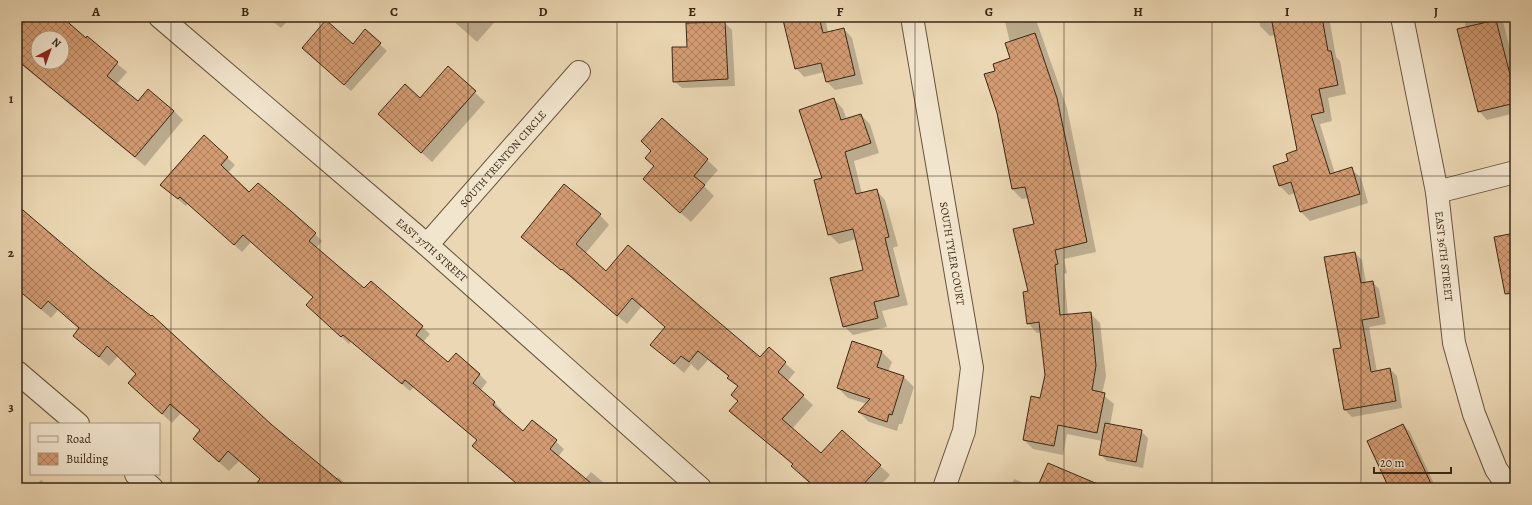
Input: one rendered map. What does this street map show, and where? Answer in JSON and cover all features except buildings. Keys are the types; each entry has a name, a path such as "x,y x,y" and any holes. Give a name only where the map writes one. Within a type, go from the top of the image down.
{"street":[{"name":"EAST 37TH STREET","path":"160,17 427,245 700,488"},
{"name":"SOUTH TYLER COURT","path":"912,17 972,368 964,431 944,488"},
{"name":"EAST 36TH STREET","path":"1402,17 1437,192 1454,343 1474,414 1496,469 1509,488"},
{"name":"SOUTH TRENTON CIRCLE","path":"427,245 579,72"},
{"path":"1437,192 1515,172"},
{"path":"17,372 77,423"},
{"path":"137,475 152,488"}]}
